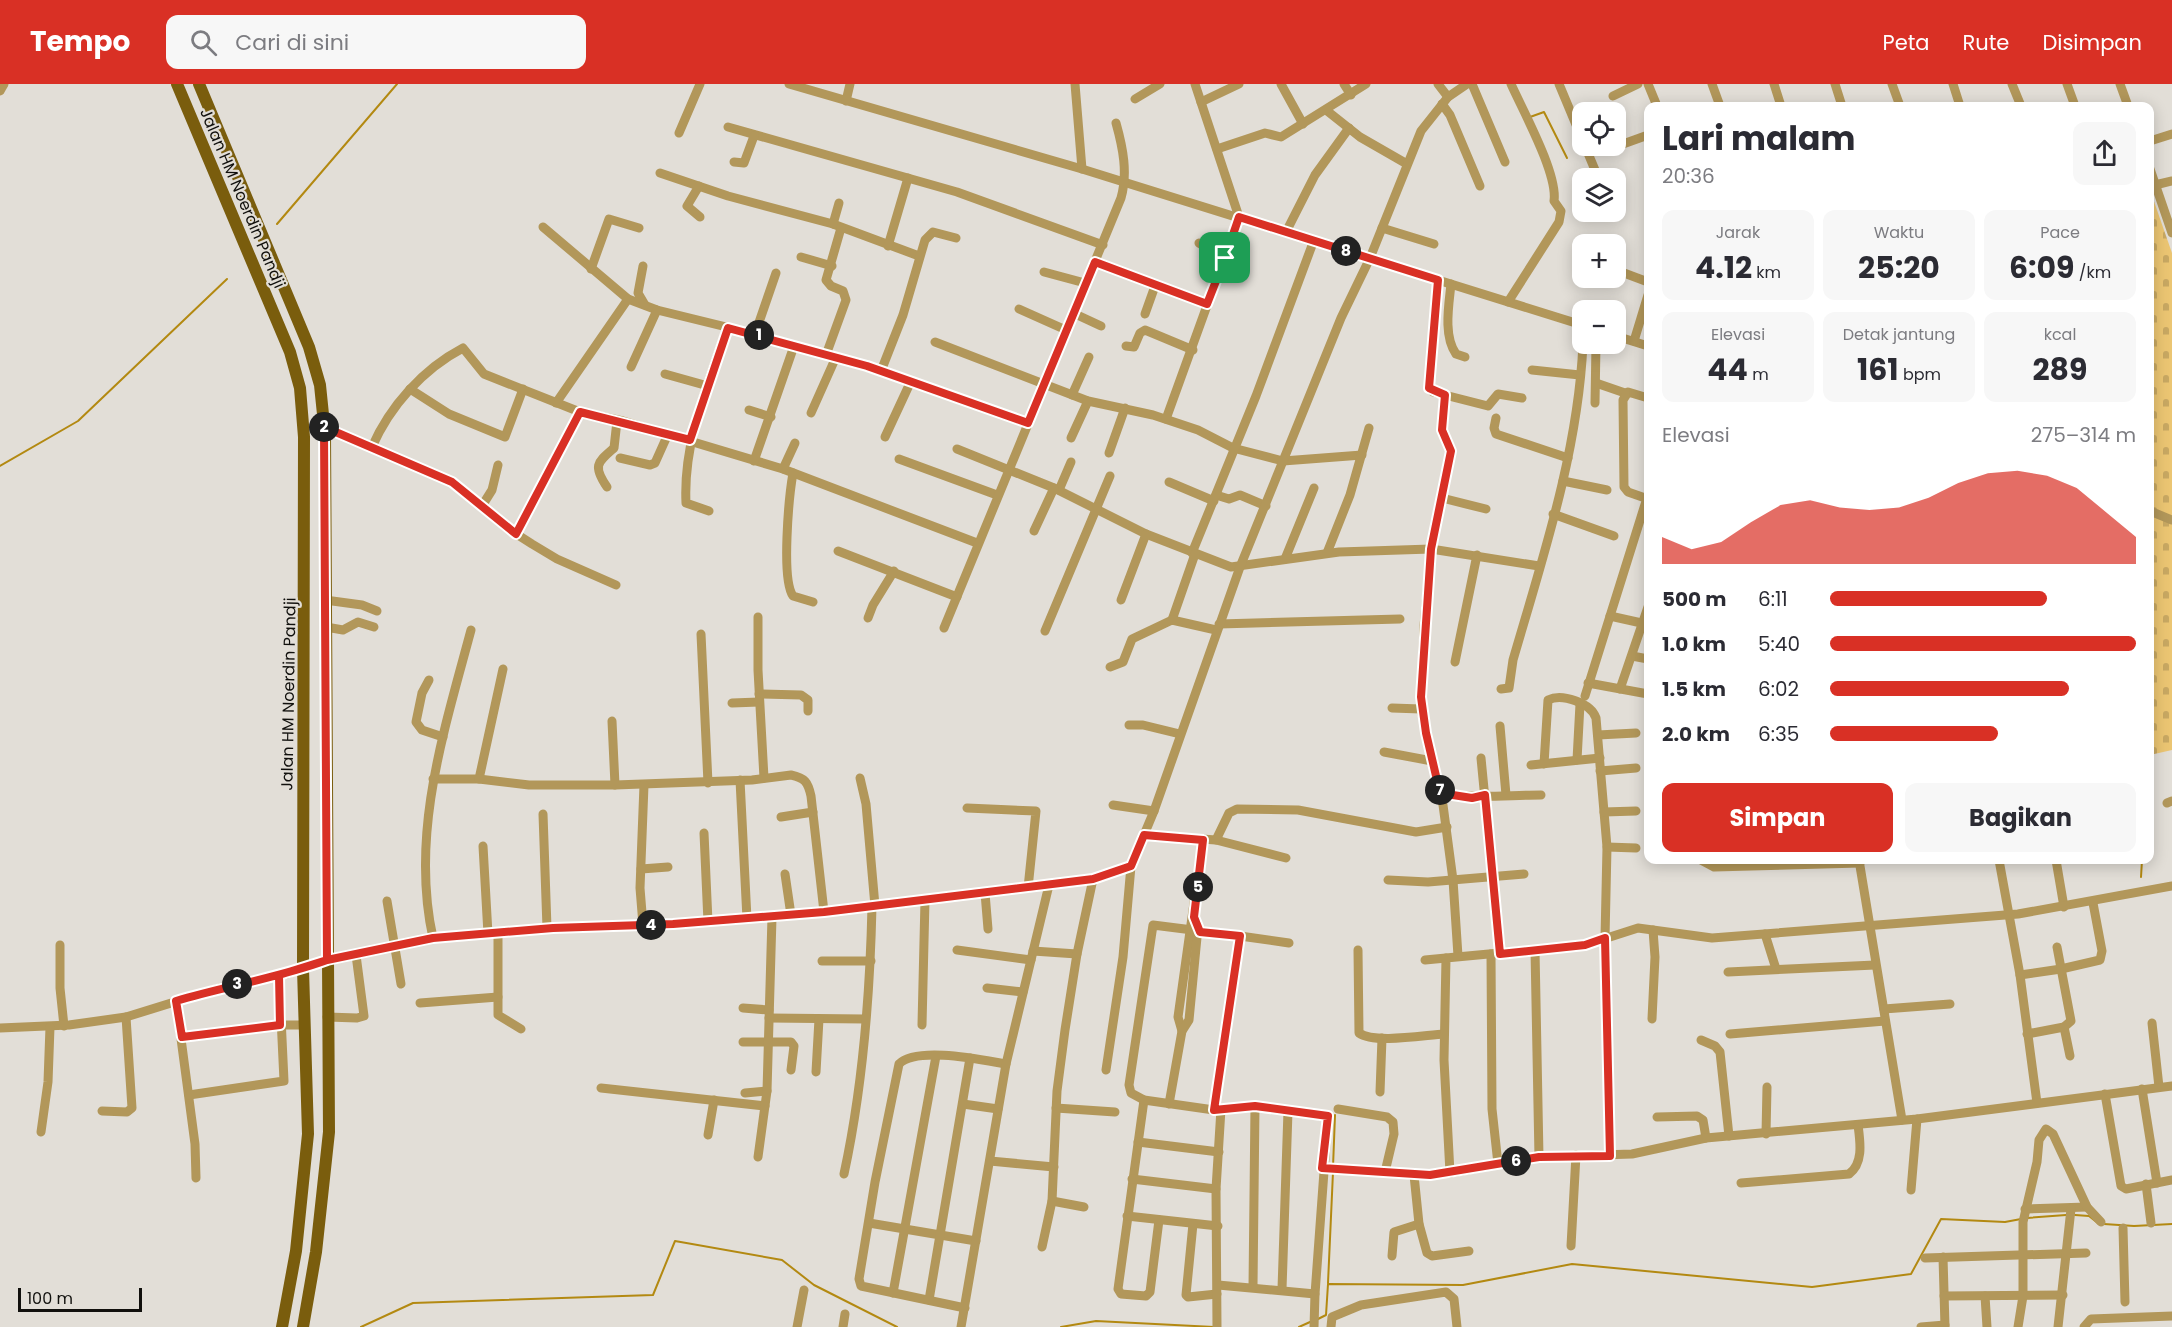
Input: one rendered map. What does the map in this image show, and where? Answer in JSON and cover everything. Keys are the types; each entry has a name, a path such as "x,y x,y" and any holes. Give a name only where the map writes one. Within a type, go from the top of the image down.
{"main road":[{"name":"Jalan HM Noerdin Pandji","path":"177,84 290,352 300,388 304,437 306,568 303,969 308,1134 296,1251 282,1327"},
{"name":"Jalan HM Noerdin Pandji","path":"199,84 309,346 320,385 324,427 329,1132 316,1252 303,1327"}],"street":[{"path":"0,91 4,84"},
{"path":"679,133 700,84"},
{"path":"789,84 1082,169 1572,322"},
{"path":"846,101 850,84"},
{"path":"1074,84 1082,169"},
{"path":"1135,99 1160,84"},
{"path":"1166,420 1239,217 1195,84"},
{"path":"1201,102 1239,84"},
{"path":"1281,84 1303,124"},
{"path":"1344,84 1351,95"},
{"path":"1217,149 1265,133 1281,137 1366,84"},
{"path":"1438,84 1480,186"},
{"path":"1106,1070 1123,957 1131,866 1154,811 1218,627 1341,318 1370,258 1420,131 1445,100 1467,84"},
{"path":"1472,84 1505,162"},
{"path":"1508,302 1559,222 1561,211 1554,201 1556,190 1549,171 1511,84"},
{"path":"1559,84 1572,115"},
{"path":"1614,96 1638,84"},
{"path":"1647,84 1655,102"},
{"path":"1712,84 1719,102"},
{"path":"1774,84 1780,102"},
{"path":"1835,84 1841,102"},
{"path":"1892,84 1899,102"},
{"path":"1953,84 1959,102"},
{"path":"2012,84 2019,102"},
{"path":"2067,84 2074,102"},
{"path":"2120,84 2127,102"},
{"path":"1326,110 1349,128 1407,164"},
{"path":"944,628 977,543 1103,244 1125,184 1123,150 1116,123"},
{"path":"728,127 957,192 1103,244"},
{"path":"1286,232 1315,175 1349,128"},
{"path":"2154,140 2172,134"},
{"path":"734,162 744,163 754,135"},
{"path":"1626,143 1644,136"},
{"path":"660,173 837,226 918,256"},
{"path":"888,246 908,178"},
{"path":"2155,186 2172,181"},
{"path":"2154,183 2172,232"},
{"path":"699,186 687,207 700,217"},
{"path":"812,413 846,300 843,291 826,282 832,266 838,203"},
{"path":"591,269 609,219 639,228"},
{"path":"543,227 628,299 657,310 755,334 881,371 1028,423"},
{"path":"1382,228 1434,244"},
{"path":"881,371 903,315 918,256 930,233 939,232 956,238"},
{"path":"1172,620 1193,553 1233,448 1256,396 1314,240"},
{"path":"1199,243 1225,258"},
{"path":"801,257 832,266"},
{"path":"1095,262 1207,304"},
{"path":"643,266 638,293 645,305"},
{"path":"1044,272 1085,283"},
{"path":"755,334 776,273"},
{"path":"1626,274 1644,280"},
{"path":"1438,280 1429,384 1433,392 1488,406 1498,394 1522,398"},
{"path":"1451,284 1448,312 1452,345 1456,354 1465,357"},
{"path":"1145,314 1155,286"},
{"path":"556,402 583,368 628,299"},
{"path":"1634,341 1644,308"},
{"path":"1019,309 1066,330"},
{"path":"631,367 657,310"},
{"path":"1073,314 1101,326"},
{"path":"709,511 686,503 685,473 690,440 728,328"},
{"path":"1126,346 1136,346 1140,333 1145,330 1192,350"},
{"path":"1626,339 1644,345"},
{"path":"935,342 1045,382 1088,401 1125,408 1198,430 1233,448 1283,461 1362,456"},
{"path":"753,461 771,417 794,346"},
{"path":"372,447 380,430 428,369 463,348 484,374 580,412 690,440 783,469 977,543"},
{"path":"1501,689 1509,688 1513,660 1563,481 1577,415 1581,354"},
{"path":"1595,403 1596,354"},
{"path":"1072,395 1089,357"},
{"path":"1532,370 1580,375"},
{"path":"664,374 708,386"},
{"path":"885,437 911,381"},
{"path":"1596,383 1644,397"},
{"path":"410,389 449,414 505,437 523,389"},
{"path":"1625,393 1623,400 1623,483 1628,492 1644,498"},
{"path":"1445,395 1442,430 1451,451 1431,549 1424,626 1422,708 1447,827 1458,957"},
{"path":"1071,438 1088,401"},
{"path":"1109,453 1125,408"},
{"path":"748,410 771,417"},
{"path":"516,534 580,412"},
{"path":"1496,418 1494,428 1496,434 1568,458"},
{"path":"607,486 598,471 599,461 603,455 614,448 618,421"},
{"path":"324,427 452,482 516,534 557,559 616,585"},
{"path":"1327,553 1362,456 1369,428"},
{"path":"620,458 650,465 655,463 668,434"},
{"path":"783,469 795,443"},
{"path":"957,448 1056,489 1146,534 1193,553 1240,567 1327,553 1381,549 1431,549 1539,566"},
{"path":"900,459 997,495"},
{"path":"1034,531 1071,462"},
{"path":"482,506 492,490 498,465"},
{"path":"793,473 787,534 788,587 793,596 813,602"},
{"path":"1045,631 1110,476"},
{"path":"1563,481 1607,490"},
{"path":"1169,482 1215,498 1229,499 1240,495 1266,506"},
{"path":"1285,559 1314,488"},
{"path":"1442,498 1486,509"},
{"path":"1577,760 1582,700 1644,511"},
{"path":"2154,513 2172,520"},
{"path":"1553,514 1614,536"},
{"path":"1121,600 1146,534"},
{"path":"838,551 957,597"},
{"path":"1455,662 1477,555"},
{"path":"868,618 873,605 894,571"},
{"path":"325,600 362,605 377,611"},
{"path":"758,616 759,698 764,778"},
{"path":"1610,616 1644,624"},
{"path":"1110,667 1123,662 1132,639 1172,620 1218,627 1400,619"},
{"path":"326,627 343,630 358,622 374,627"},
{"path":"1620,689 1644,629"},
{"path":"433,938 426,900 424,857 433,779 471,630"},
{"path":"701,634 708,783"},
{"path":"1632,656 1644,658"},
{"path":"478,779 503,669"},
{"path":"429,680 422,693 416,722 422,730 443,737"},
{"path":"1588,683 1644,693"},
{"path":"732,703 759,698 801,695 808,700 808,711"},
{"path":"1544,764 1547,702 1554,698 1582,700 1594,713 1598,735 1607,847 1605,938 1610,1156"},
{"path":"1392,708 1422,708"},
{"path":"612,721 615,785"},
{"path":"1129,725 1143,725 1180,734"},
{"path":"1500,726 1506,795"},
{"path":"1598,735 1636,733"},
{"path":"1384,752 1432,760"},
{"path":"1481,758 1492,876 1496,954 1492,1108 1498,1164"},
{"path":"1531,765 1600,758"},
{"path":"1600,771 1636,768"},
{"path":"433,779 478,779 529,785 644,785 708,783 791,775 803,778 809,786 824,912"},
{"path":"844,1174 862,1068 871,961 873,906 866,804 860,778"},
{"path":"740,780 747,919"},
{"path":"643,925 641,869 644,785"},
{"path":"1440,793 1472,798 1485,795 1541,795"},
{"path":"1113,805 1154,811"},
{"path":"967,808 1036,811 1028,888"},
{"path":"1216,840 1229,813 1237,809 1298,810 1416,832 1447,827"},
{"path":"1604,812 1636,811"},
{"path":"781,817 813,812"},
{"path":"543,814 547,928"},
{"path":"704,833 708,921"},
{"path":"1144,835 1216,840 1286,858"},
{"path":"1169,1104 1182,1031 1189,1020 1194,982 1194,917 1203,840"},
{"path":"483,846 488,934"},
{"path":"1607,847 1636,848"},
{"path":"1708,864 1714,867 1787,864"},
{"path":"1860,864 1902,1120"},
{"path":"2000,864 2020,975 2037,1102"},
{"path":"2057,864 2064,907"},
{"path":"0,1028 64,1026 126,1017 226,986 303,969 327,960 433,938 547,928 747,919 824,912 1093,879 1131,866"},
{"path":"641,869 668,867"},
{"path":"785,874 791,915"},
{"path":"1388,880 1453,880 1524,874"},
{"path":"1042,1247 1052,1201 1056,1108 1077,954 1093,879"},
{"path":"961,1326 1006,1064 1049,885"},
{"path":"1425,960 1585,945 1629,929 1712,938 2010,914 2093,903 2172,886"},
{"path":"985,893 988,929"},
{"path":"922,1024 925,900"},
{"path":"387,901 401,984"},
{"path":"2020,975 2097,962 2103,956 2093,903"},
{"path":"758,1157 767,1091 770,1041 772,917"},
{"path":"1289,943 1153,925 1129,1085 1131,1093 1144,1100 1169,1104 1217,1109 1255,1106 1328,1116 1329,1168 1315,1294 1314,1327"},
{"path":"1182,1031 1178,1017 1195,930"},
{"path":"1652,1019 1655,957 1653,930"},
{"path":"498,933 498,1015 521,1029"},
{"path":"1765,934 1776,969"},
{"path":"1217,1327 1216,1189 1219,1152 1217,1109 1240,936"},
{"path":"60,945 60,988 64,1026"},
{"path":"2027,1034 2064,1027 2072,1018 2057,946"},
{"path":"957,950 1032,955 1077,954"},
{"path":"1358,950 1358,1030 1366,1037 1382,1038 1444,1034"},
{"path":"1535,950 1539,1157"},
{"path":"327,1017 357,1018 364,1016 356,955"},
{"path":"1446,958 1444,1034 1450,1173"},
{"path":"822,961 871,961"},
{"path":"1728,972 1875,964"},
{"path":"189,1095 282,1082 285,1079 280,1025 279,975"},
{"path":"1184,981 1194,982"},
{"path":"987,988 1023,992"},
{"path":"420,1003 498,998"},
{"path":"176,1001 195,1144 196,1178"},
{"path":"1884,1009 1950,1004"},
{"path":"743,1008 769,1014 865,1019"},
{"path":"102,1111 127,1112 132,1108 126,1017"},
{"path":"816,1072 819,1018"},
{"path":"1730,1034 1885,1020"},
{"path":"2152,1023 2159,1087"},
{"path":"182,1037 280,1025 305,1025"},
{"path":"41,1132 48,1082 50,1027"},
{"path":"2064,1027 2070,1056"},
{"path":"1380,1092 1382,1038"},
{"path":"1701,1040 1715,1046 1720,1052 1729,1136"},
{"path":"743,1042 789,1041 793,1043 791,1071"},
{"path":"965,1308 864,1288 860,1282 869,1222 899,1064 909,1057 936,1056 970,1058 1006,1064"},
{"path":"893,1293 936,1056"},
{"path":"929,1300 970,1058"},
{"path":"1329,1168 1414,1175 1450,1173 1539,1157 1610,1156 1649,1151 1706,1138 1917,1119 2172,1086"},
{"path":"1766,1134 1767,1087"},
{"path":"601,1088 765,1106"},
{"path":"2142,1089 2157,1183"},
{"path":"745,1093 767,1091"},
{"path":"2105,1094 2120,1183 2126,1189 2172,1180"},
{"path":"708,1135 714,1100"},
{"path":"1144,1100 1127,1216 1118,1289 1120,1294 1146,1296 1150,1292 1160,1220"},
{"path":"963,1104 999,1109"},
{"path":"1253,1287 1255,1106"},
{"path":"1056,1108 1115,1112"},
{"path":"1338,1109 1386,1117 1393,1122 1394,1134 1385,1172"},
{"path":"1282,1289 1288,1111"},
{"path":"1657,1117 1697,1116 1703,1120 1706,1138"},
{"path":"1911,1190 1917,1119"},
{"path":"1741,1184 1849,1174 1859,1160 1858,1125"},
{"path":"2018,1327 2023,1296 2021,1254 2024,1215 2037,1162 2040,1135 2046,1129 2053,1134 2087,1207 2101,1222"},
{"path":"1138,1142 1219,1152"},
{"path":"1571,1246 1576,1155"},
{"path":"990,1161 1054,1167"},
{"path":"1414,1175 1419,1224 1425,1250 1429,1255 1469,1251"},
{"path":"1132,1179 1216,1189"},
{"path":"2146,1184 2151,1223"},
{"path":"1052,1201 1084,1207"},
{"path":"2024,1215 2071,1213 2087,1207"},
{"path":"2058,1327 2071,1213"},
{"path":"1127,1216 1218,1226"},
{"path":"869,1222 976,1241"},
{"path":"1193,1224 1186,1294 1188,1297 1253,1287 1315,1294"},
{"path":"1392,1256 1394,1232 1419,1224"},
{"path":"2123,1228 2125,1302"},
{"path":"1926,1258 2086,1252"},
{"path":"1921,1327 1945,1326 1943,1257"},
{"path":"797,1327 804,1290"},
{"path":"1331,1327 1332,1317 1353,1307 1446,1292 1454,1299 1457,1327"},
{"path":"1944,1296 2062,1295"},
{"path":"1985,1296 1987,1327"},
{"path":"843,1327 845,1314"},
{"path":"2085,1327 2091,1319 2172,1316"}],"green space":[{"path":"2154,201 2172,253 2172,750 2154,754"}],"waterway":[{"path":"277,224 397,84"},
{"path":"1530,117 1544,112 1567,158"},
{"path":"0,466 78,421 227,279"},
{"path":"2141,877 2142,864"},
{"path":"1333,1167 1335,1115"},
{"path":"1328,1283 1333,1172"},
{"path":"2027,1218 2066,1215"},
{"path":"2075,1215 2089,1216 2099,1224"},
{"path":"1318,1319 1326,1315 1328,1284 1463,1285 1572,1264 1812,1287 1911,1274 1941,1219 2005,1222 2021,1219"},
{"path":"2104,1224 2134,1226 2172,1224"},
{"path":"361,1327 413,1303 653,1295 675,1241 782,1260 814,1285 897,1327"},
{"path":"1061,1327 1096,1321 1214,1327"},
{"path":"1299,1327 1310,1322"}],"route":[{"path":"1225,258 1207,304 1095,262 1028,423 867,366 728,328 690,440 624,421 602,419 580,412 538,488 516,534 491,515 468,492 452,482 406,464 355,438 324,427 327,960 287,974 226,986 176,1001 182,1037 280,1025 280,1005 279,975 327,960 433,938 553,928 747,919 824,912 1093,879 1131,866 1144,835 1203,840 1194,917 1200,932 1240,936 1214,1110 1255,1106 1328,1116 1322,1168 1430,1175 1539,1157 1610,1156 1605,938 1585,945 1500,954 1485,795 1472,798 1440,793 1426,733 1421,697 1427,591 1431,549 1451,451 1442,430 1445,395 1433,392 1429,388 1438,280 1239,217 1225,258"}]}
